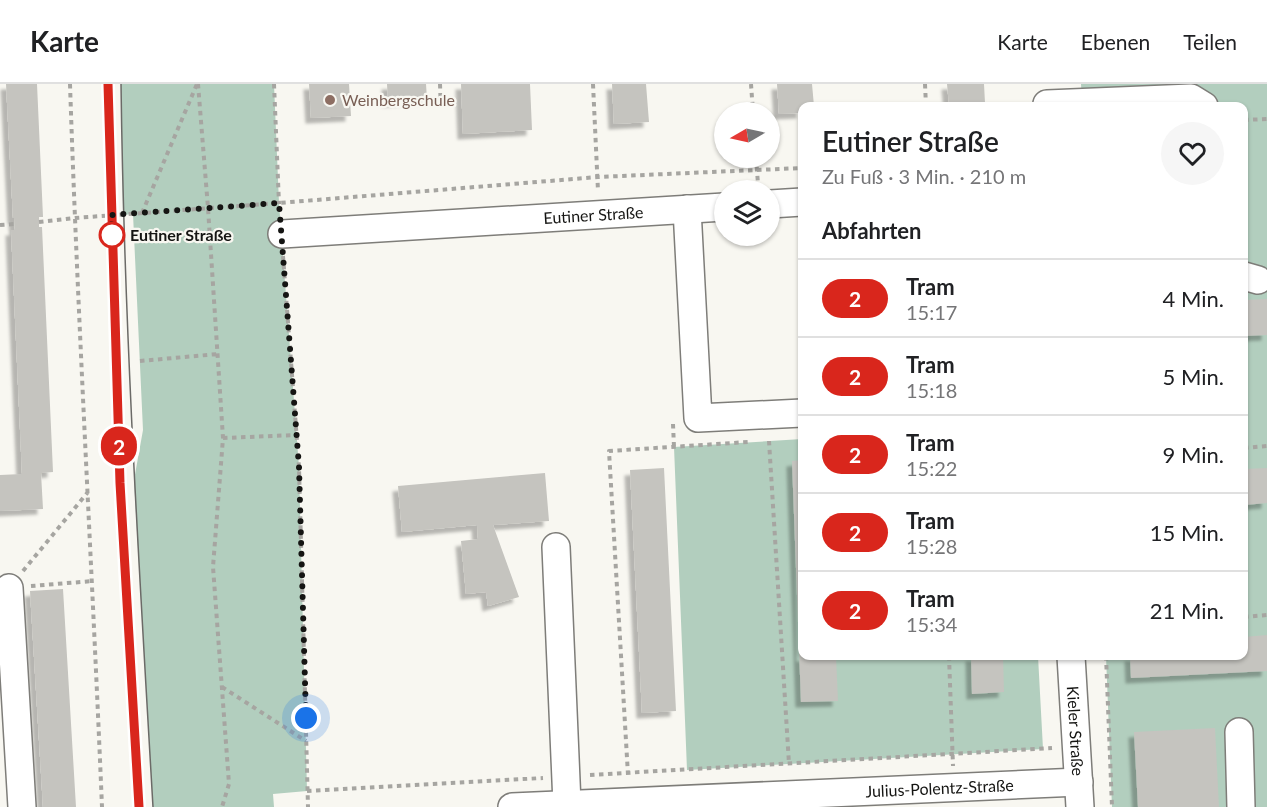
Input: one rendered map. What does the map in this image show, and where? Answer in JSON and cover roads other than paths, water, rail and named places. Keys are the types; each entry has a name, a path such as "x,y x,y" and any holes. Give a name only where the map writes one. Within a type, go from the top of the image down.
{"street":[{"path":"1046,98 1191,98 1198,102"},
{"path":"780,203 798,202"},
{"name":"Eutiner Straße","path":"282,234 714,208"},
{"path":"687,209 698,418 798,413"},
{"path":"556,547 567,804"},
{"path":"9,588 22,807"},
{"name":"Kieler Straße","path":"1071,660 1079,795"},
{"path":"1239,732 1241,807"},
{"name":"Julius-Polentz-Straße","path":"512,807 629,802 727,802 791,795 922,798 955,788 1079,795"}],"tram line":[{"path":"108,84 120,483 139,807"},
{"name":"2","path":"108,84 120,483 139,807"},
{"path":"121,84 129,355 153,807"}],"place":[{"name":"Weinbergschule","path":"330,100"},
{"name":"Eutiner Straße","path":"112,235"}]}
